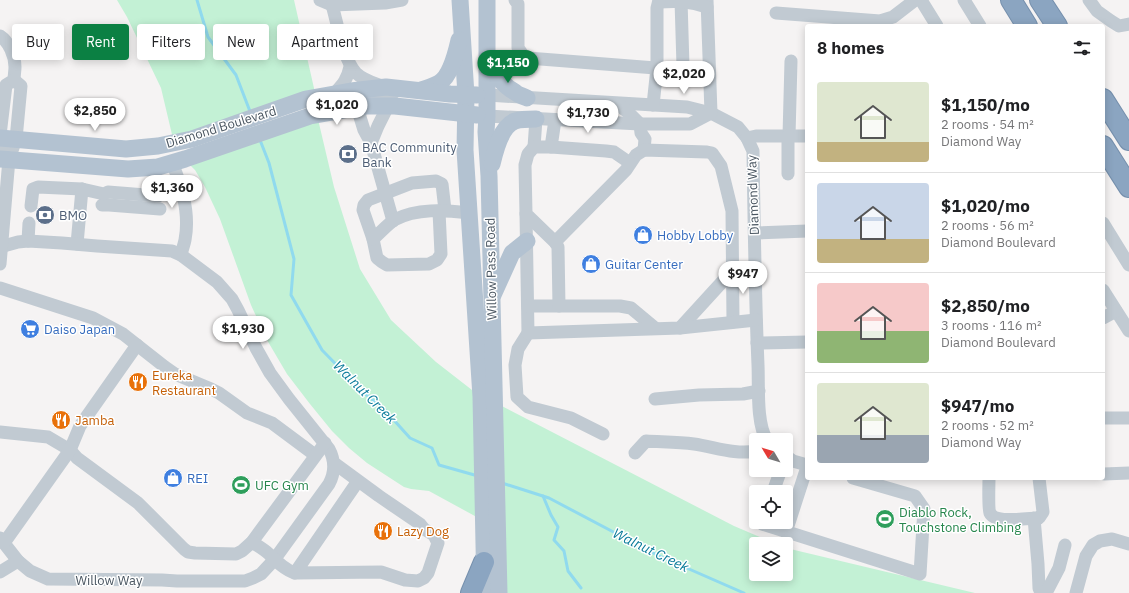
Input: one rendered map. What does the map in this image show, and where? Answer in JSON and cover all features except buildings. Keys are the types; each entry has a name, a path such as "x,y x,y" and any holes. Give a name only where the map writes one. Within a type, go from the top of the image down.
{"highway":[{"path":"1011,0 1027,24"},
{"path":"1040,0 1056,24"},
{"path":"1105,102 1129,140"},
{"path":"1105,149 1129,187"},
{"path":"471,593 484,562"}],"main road":[{"name":"Willow Pass Road","path":"460,0 466,95 465,150 469,213 487,399 491,534"},
{"name":"Willow Pass Road","path":"487,0 488,116 486,132 489,176 491,299 487,399"},
{"path":"417,91 441,83 448,74 462,30"},
{"path":"487,60 505,84 514,92 527,98"},
{"name":"Diamond Boulevard","path":"4,138 126,149 158,146 192,138 306,99 351,90 392,88 466,95 487,95"},
{"name":"Diamond Boulevard","path":"5,159 128,169 158,167 198,155 310,116 359,107 388,106 488,116"},
{"path":"489,176 496,146 509,124 515,121 536,119"},
{"path":"491,299 512,253 527,241"},
{"path":"485,593 484,562 491,534"},
{"path":"491,534 499,593"}],"street":[{"path":"320,0 332,5 402,0"},
{"path":"515,0 518,4 518,48 523,55 528,58 680,70 683,66 681,1"},
{"path":"776,13 880,21 893,17 916,0"},
{"path":"921,0 936,24"},
{"path":"964,0 979,24"},
{"path":"1089,0 1097,11 1119,26 1129,24"},
{"path":"488,116 555,120 641,129 690,124 711,113 707,3 659,1 657,8 656,68 653,105"},
{"path":"332,5 346,57 350,66 356,73 366,80 392,88 392,94 366,98 362,101 359,107 360,120 371,143 393,221"},
{"path":"0,36 4,38 10,47 12,54"},
{"path":"0,57 12,57"},
{"path":"0,264 5,159 4,138 21,86 14,80 15,67 14,60"},
{"path":"788,174 791,61"},
{"path":"334,94 345,82 350,66"},
{"name":"Diamond Way","path":"487,95 687,107 711,113 738,127 753,151 756,320 760,417 763,433"},
{"path":"554,242 626,170 637,156 645,139 641,129 629,113 617,104"},
{"path":"371,143 388,106"},
{"path":"536,119 534,147 528,154 525,165 528,333 518,349 515,364 517,398 528,407 571,418 603,434"},
{"path":"551,147 555,120"},
{"path":"746,138 756,136 805,136"},
{"path":"534,147 614,152 637,156 712,153 721,166 732,211 733,322"},
{"path":"172,163 179,179 187,220 185,240 181,255"},
{"path":"436,180 442,184 441,254 436,260 429,264 387,265 377,258 373,239 363,210 364,205 368,200 385,193 412,183 436,180"},
{"path":"31,206 33,189 38,187 82,189 103,200 108,192 159,203"},
{"path":"77,244 82,189"},
{"path":"731,207 754,206"},
{"path":"373,239 393,221 414,212 442,211 469,213"},
{"path":"526,214 558,247 559,306"},
{"path":"28,241 29,223"},
{"path":"1105,226 1129,265"},
{"path":"755,233 805,231"},
{"path":"1,247 28,241 172,251 181,255 217,282 232,299 270,373 325,443 332,454 334,463 420,524 424,529 434,535 438,543 428,573 424,578 418,581 411,581 381,572 295,573 291,572 274,560 268,553 252,542"},
{"path":"680,328 733,270"},
{"path":"0,288 93,318 123,334 176,374 211,389 247,413 272,423 315,455"},
{"path":"1105,293 1129,331"},
{"path":"528,306 620,306 631,308 654,328"},
{"path":"1105,317 1116,311"},
{"path":"528,333 680,328 756,320"},
{"path":"757,343 805,342"},
{"path":"2,540 70,450 80,426 137,345"},
{"path":"655,399 699,395 743,394 759,391"},
{"path":"1105,418 1129,418"},
{"path":"0,432 48,437 70,450 77,458 138,503 175,541 188,552 195,553 236,554 242,551 252,542 325,443"},
{"path":"635,453 646,441 694,444 725,450 749,452"},
{"path":"793,461 805,465"},
{"name":"Willow Way","path":"2,540 18,561 34,574 48,579 245,581 260,574 274,560 332,479 334,463"},
{"path":"786,532 805,472"},
{"path":"1105,474 1129,473"},
{"path":"777,529 920,574 924,509 915,496 860,480"},
{"path":"989,480 990,513 994,518 1004,520 1039,518 1043,512 1039,480"},
{"path":"295,573 358,481"},
{"path":"315,503 334,516"},
{"path":"1034,518 1039,588 1041,593"},
{"path":"1076,593 1086,556 1093,545 1100,541 1112,539 1129,544"},
{"path":"1046,593 1059,568 1065,545"},
{"path":"0,572 18,561"}],"green space":[{"path":"117,0 294,0 299,24 277,24 277,60 308,60 316,97 174,143 161,88 148,60 205,60 205,24 137,24 137,38"},
{"path":"317,115 334,187 360,269 391,320 436,362 481,397 484,521 429,491 404,487 367,463 332,431 287,374 267,340 251,305 220,219 195,170 185,160"},
{"path":"494,402 734,526 760,537 749,537 749,581 793,581 793,550 975,593 499,593"}],"waterway":[{"name":"Walnut Creek","path":"197,0 208,37 236,75 251,114"},
{"name":"Walnut Creek","path":"260,140 269,163 294,259 291,295 322,350 363,392 383,408 410,438 432,448 439,465 478,476"},
{"name":"Walnut Creek","path":"502,483 549,498 657,555 744,593"},
{"path":"543,496 558,527 554,540 564,551 568,571 581,588"}],"place":[{"name":"BAC Community Bank","path":"348,154"},
{"name":"BMO","path":"45,215"},
{"name":"Hobby Lobby","path":"643,235"},
{"name":"Guitar Center","path":"591,264"},
{"name":"Daiso Japan","path":"30,329"},
{"name":"Eureka Restaurant","path":"138,382"},
{"name":"Jamba","path":"61,420"},
{"name":"REI","path":"173,478"},
{"name":"UFC Gym","path":"241,485"},
{"name":"Diablo Rock, Touchstone Climbing","path":"885,519"},
{"name":"Lazy Dog","path":"383,531"}]}
